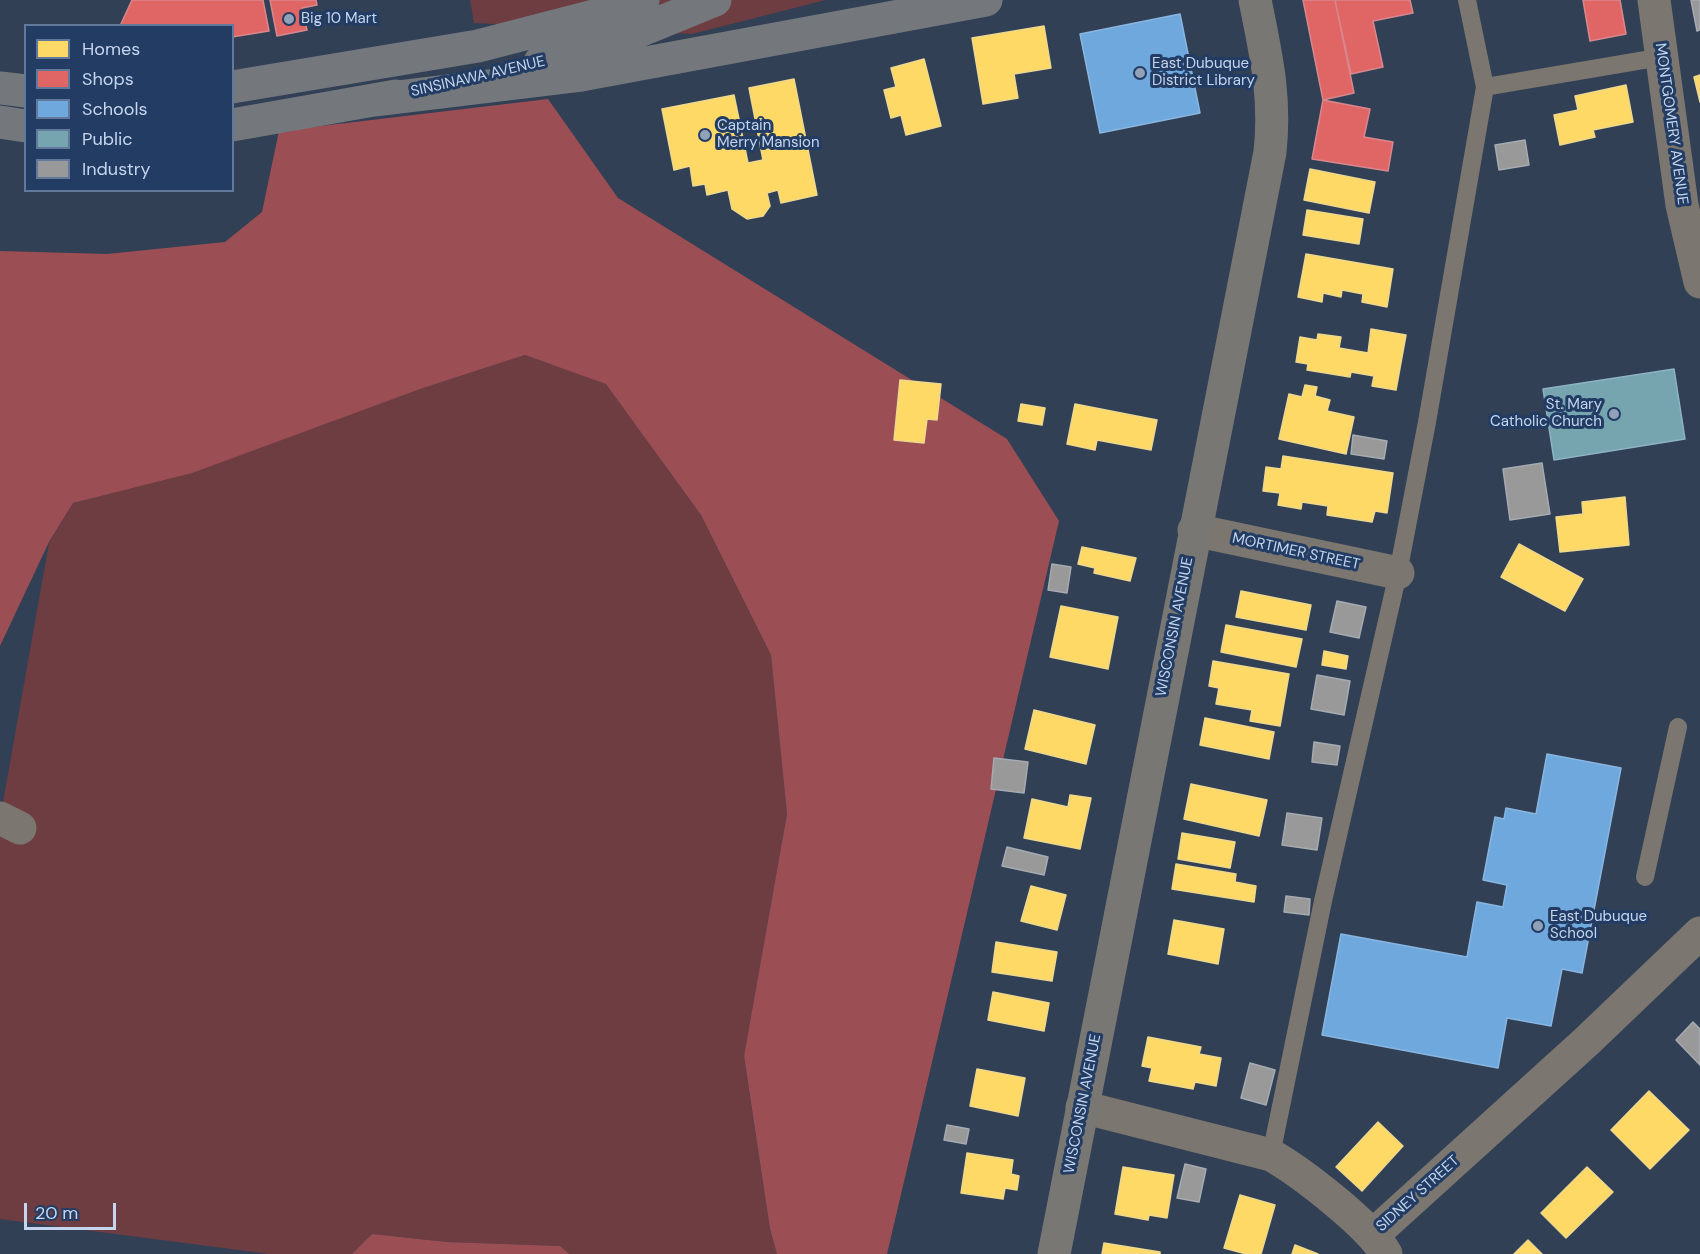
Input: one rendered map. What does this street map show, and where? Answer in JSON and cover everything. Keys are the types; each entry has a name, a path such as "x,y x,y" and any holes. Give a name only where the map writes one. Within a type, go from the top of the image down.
{"highway":[{"name":"SINSINAWA AVENUE","path":"234,87 478,46 609,12 643,0"},
{"name":"SINSINAWA AVENUE","path":"234,125 487,77 605,45 715,0"},
{"path":"363,102 581,75 986,0"},
{"path":"0,88 24,91"},
{"path":"0,122 24,126"}],"main road":[{"name":"WISCONSIN AVENUE","path":"1054,1254 1194,530 1270,152 1274,118 1272,87 1255,0"}],"street":[{"name":"MONTGOMERY AVENUE","path":"1654,0 1682,205 1700,282"},
{"name":"MORTIMER STREET","path":"1194,530 1398,573"},
{"name":"SIDNEY STREET","path":"1082,1107 1271,1155 1288,1165 1379,1244 1700,933"}],"lane":[{"path":"1271,1155 1323,900 1398,573 1427,422 1485,87 1467,0"},
{"path":"1485,87 1662,57"},
{"path":"349,68 363,102"},
{"path":"1645,877 1678,727"}],"shaded area":[{"path":"470,0 826,0 692,34 474,23"},
{"path":"548,99 618,198 1007,439 1059,521 887,1254 777,1254 770,1229 744,1056 787,814 771,655 701,515 606,384 525,355 423,388 192,473 73,503 49,542 0,646 0,251 107,254 225,242 262,212 279,131"},
{"path":"525,355 606,383 701,515 771,655 787,814 744,1057 770,1229 777,1254 569,1254 560,1246 447,1242 372,1234 352,1254 269,1254 0,1219 0,819 49,543 73,503 192,472 423,388"},
{"path":"372,1234 447,1242 560,1246 569,1254 352,1254"}],"building: Homes":[{"path":"1044,26 1051,68 1014,74 1018,98 983,104 972,38"},
{"path":"924,59 941,126 906,135 901,115 891,118 884,90 896,87 891,68"},
{"path":"1700,75 1700,102 1694,77"},
{"name":"Captain Merry Mansion","path":"794,79 817,195 781,203 778,190 767,193 770,206 763,216 747,219 732,209 728,190 707,195 705,184 693,186 690,166 674,170 662,109 734,95 748,163 763,160 749,88"},
{"path":"1626,85 1633,122 1593,130 1595,137 1560,145 1554,115 1578,110 1575,96"},
{"path":"1310,169 1375,182 1369,213 1304,200"},
{"path":"1307,210 1363,219 1359,244 1303,235"},
{"path":"1306,254 1393,269 1387,307 1362,302 1363,294 1342,290 1341,297 1323,293 1322,302 1298,297"},
{"path":"1371,329 1406,335 1396,390 1372,386 1374,376 1351,372 1350,377 1307,370 1308,364 1296,362 1300,337 1317,340 1318,334 1341,337 1339,348 1368,353"},
{"path":"900,380 941,384 937,420 927,419 924,443 894,440"},
{"path":"1305,385 1317,387 1315,396 1330,400 1327,411 1354,417 1346,454 1279,439 1289,394 1302,397"},
{"path":"1021,404 1045,408 1042,425 1018,421"},
{"path":"1075,404 1157,420 1151,450 1097,440 1095,450 1067,444"},
{"path":"1283,456 1393,473 1387,513 1375,511 1372,522 1327,515 1328,506 1302,502 1301,509 1278,505 1280,493 1263,491 1266,467 1281,469"},
{"path":"1625,497 1629,545 1560,552 1556,517 1583,514 1582,502"},
{"path":"1519,544 1583,579 1565,611 1501,577"},
{"path":"1082,547 1136,558 1130,581 1094,573 1095,568 1078,564"},
{"path":"1241,591 1311,605 1306,630 1236,617"},
{"path":"1061,606 1118,617 1108,669 1050,657"},
{"path":"1226,625 1302,639 1296,667 1221,652"},
{"path":"1324,651 1348,656 1346,669 1322,665"},
{"path":"1213,661 1289,674 1280,726 1250,721 1252,710 1216,704 1219,688 1209,686"},
{"path":"1034,710 1095,725 1086,764 1025,749"},
{"path":"1205,718 1274,732 1269,759 1200,745"},
{"path":"1191,784 1267,800 1259,836 1184,819"},
{"path":"1070,795 1091,798 1080,849 1024,838 1032,799 1068,807"},
{"path":"1182,833 1235,842 1230,868 1178,859"},
{"path":"1176,864 1236,874 1235,882 1256,886 1254,902 1172,889"},
{"path":"1031,886 1066,895 1057,930 1021,921"},
{"path":"1174,920 1224,929 1218,964 1168,954"},
{"path":"996,942 1057,952 1052,981 992,972"},
{"path":"993,992 1049,1003 1044,1031 988,1020"},
{"path":"1148,1037 1201,1047 1199,1054 1221,1058 1216,1086 1195,1082 1193,1089 1149,1081 1152,1068 1142,1066"},
{"path":"977,1069 1025,1078 1018,1116 970,1106"},
{"path":"1649,1091 1689,1130 1650,1169 1611,1130"},
{"path":"1378,1122 1403,1146 1362,1191 1336,1167"},
{"path":"967,1153 1013,1160 1011,1174 1019,1176 1017,1190 1005,1188 1003,1199 961,1193"},
{"path":"1123,1167 1174,1175 1167,1218 1149,1215 1148,1220 1115,1214"},
{"path":"1587,1167 1613,1192 1566,1238 1541,1213"},
{"path":"1240,1195 1275,1205 1261,1254 1246,1254 1224,1248"},
{"path":"1528,1240 1542,1254 1514,1254"},
{"path":"1104,1243 1160,1252 1160,1254 1102,1254"},
{"path":"1295,1245 1318,1254 1292,1254"}],"building: Shops":[{"path":"132,0 263,0 269,31 234,37 234,24 121,24"},
{"name":"Big 10 Mart","path":"270,0 316,0 317,5 302,8 307,30 277,36"},
{"path":"1303,0 1335,0 1354,93 1323,100"},
{"path":"1335,0 1410,0 1413,13 1373,21 1383,67 1351,74"},
{"path":"1583,0 1620,0 1626,34 1590,41"},
{"path":"1323,100 1370,109 1364,137 1393,142 1388,171 1312,159"}],"building: Schools":[{"name":"East Dubuque District Library","path":"1180,14 1200,113 1100,133 1080,34"},
{"path":"1547,754 1621,768 1582,973 1562,969 1551,1026 1507,1018 1498,1068 1322,1035 1341,934 1467,957 1477,902 1503,907 1507,885 1483,880 1495,817 1504,819 1506,808 1536,814"}],"building: Public":[{"name":"St. Mary Catholic Church","path":"1674,369 1685,439 1554,460 1543,389"}],"building: Industry":[{"path":"1691,0 1700,0 1700,30 1697,31"},
{"path":"1525,140 1529,165 1499,170 1495,145"},
{"path":"1353,435 1387,441 1384,459 1351,454"},
{"path":"1542,463 1550,514 1510,520 1503,469"},
{"path":"1052,564 1071,567 1067,593 1048,590"},
{"path":"1337,601 1366,607 1359,638 1330,632"},
{"path":"1317,675 1350,681 1344,715 1311,709"},
{"path":"1314,742 1340,746 1337,765 1312,762"},
{"path":"994,758 1028,762 1024,793 991,789"},
{"path":"1287,813 1322,818 1317,850 1282,845"},
{"path":"1007,847 1048,857 1044,875 1002,866"},
{"path":"1286,896 1310,899 1309,915 1284,912"},
{"path":"1693,1022 1700,1029 1700,1065 1676,1040"},
{"path":"1250,1063 1275,1070 1266,1105 1241,1098"},
{"path":"947,1125 969,1129 966,1144 944,1140"},
{"path":"1185,1164 1206,1169 1199,1202 1177,1198"}],"place":[{"name":"Big 10 Mart","path":"289,19"},
{"name":"East Dubuque District Library","path":"1140,73"},
{"name":"Captain Merry Mansion","path":"705,135"},
{"name":"St. Mary Catholic Church","path":"1614,414"},
{"name":"East Dubuque School","path":"1538,926"}]}
